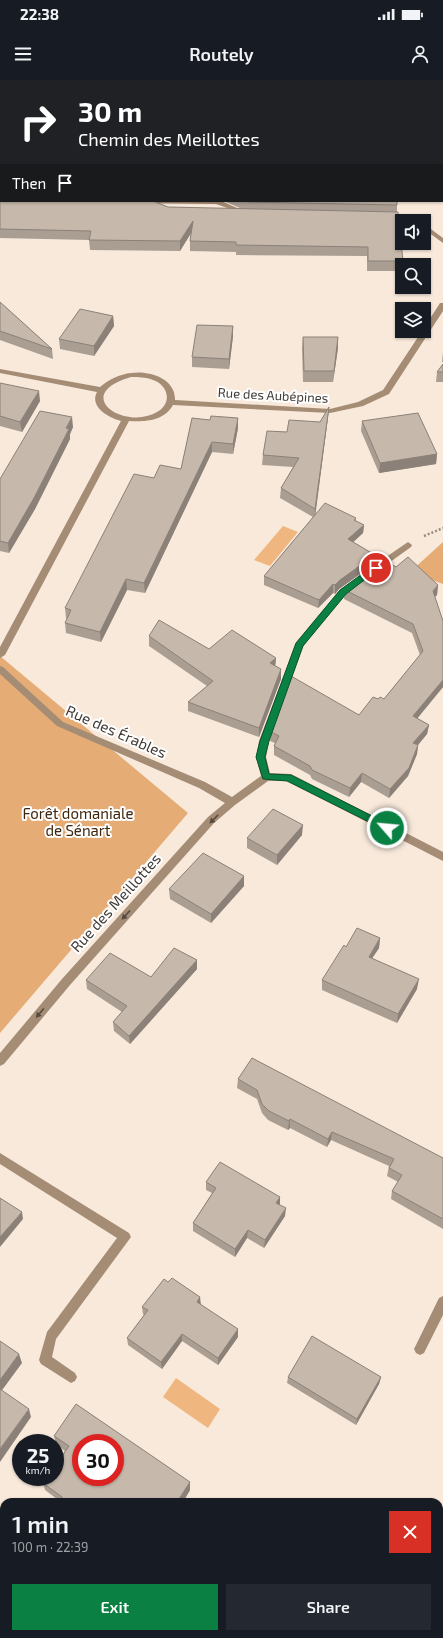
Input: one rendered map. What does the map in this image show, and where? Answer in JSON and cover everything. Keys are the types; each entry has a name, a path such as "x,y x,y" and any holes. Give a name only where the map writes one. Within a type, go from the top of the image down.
{"street":[{"path":"141,202 161,210"},
{"path":"217,202 252,215 229,214"},
{"path":"379,217 395,218"},
{"path":"431,232 443,241"},
{"name":"Rue des Aubépines","path":"171,402 330,411 360,404 386,392 443,305"},
{"path":"0,371 100,390"},
{"path":"131,375 145,375 158,379 167,385 172,393 171,402 165,410 154,416 140,420 126,419 113,416 104,409 99,401 100,390 118,378 131,375"},
{"path":"0,655 126,419"},
{"path":"408,545 343,592 299,645 264,741 261,757 266,777 288,777 443,857"},
{"name":"Rue des Érables","path":"0,669 60,724 202,785 232,802"},
{"name":"Rue des Meillottes","path":"0,1061 66,982 211,820 232,802 266,777"},
{"path":"0,1158 125,1237 51,1336 45,1360 71,1377"},
{"path":"420,1349 443,1302"}],"path":[{"path":"418,80 443,80"}],"green space":[{"path":"443,542 443,584 410,572"},
{"name":"Forêt domaniale de Sénart","path":"0,656 188,813 0,1033"}],"shaded area":[{"path":"283,526 298,532 270,566 254,560"},
{"path":"176,1378 220,1409 208,1428 163,1397"}],"building":[{"path":"0,202 156,202 168,207 398,212 398,214 395,214 395,250 402,250 403,258 395,258 395,261 368,261 368,247 236,245 236,242 190,241 193,221 180,241 89,240 91,231 0,229"},
{"path":"248,202 397,202 397,205"},
{"path":"0,302 52,349 0,331"},
{"path":"80,309 113,316 94,346 59,339"},
{"path":"197,325 233,326 229,359 192,357"},
{"path":"303,337 338,337 334,371 304,371"},
{"path":"443,364 443,372 437,372"},
{"path":"0,383 39,391 20,422 0,416"},
{"path":"329,407 315,509 281,488 299,458 263,455 267,431 287,432 289,420 320,422"},
{"path":"40,411 72,417 66,428 69,429 34,498 8,543 0,541 0,479"},
{"path":"418,413 437,454 380,463 362,421"},
{"path":"211,416 238,418 233,444 212,442 144,583 126,579 100,632 65,623 71,610 65,608 134,474 154,478 160,465 181,469 192,418 210,420"},
{"path":"325,503 356,518 354,520 364,525 348,539 375,555 335,585 333,584 319,600 264,576"},
{"path":"408,557 438,585 433,591 443,621 443,680 413,716 429,725 413,743 418,745 409,768 390,789 362,773 350,788 312,770 310,766 274,746 279,736 271,732 291,676 359,715 373,697 378,699 380,697 384,699 423,651 413,624 345,590 384,560 396,567"},
{"path":"159,620 209,649 232,630 276,658 270,663 281,669 259,728 188,702 213,681 149,636"},
{"path":"273,809 303,825 277,855 247,838"},
{"path":"203,853 244,876 211,914 169,889"},
{"path":"357,928 380,938 369,957 419,979 398,1014 322,980 344,945 346,947"},
{"path":"174,948 197,960 129,1036 113,1022 127,1006 86,980 110,953 151,977"},
{"path":"252,1058 443,1158 443,1219 392,1191 402,1175 389,1168 394,1159 332,1132 328,1139 290,1119 289,1121 269,1111 262,1104 257,1090 238,1079"},
{"path":"220,1162 280,1197 276,1203 286,1208 265,1240 248,1230 235,1249 193,1223 216,1188 206,1182"},
{"path":"0,1198 22,1212 0,1237"},
{"path":"172,1278 200,1297 197,1302 238,1329 218,1358 182,1334 161,1362 127,1338 148,1310 142,1307 164,1279 168,1282"},
{"path":"312,1336 381,1377 357,1419 288,1377"},
{"path":"0,1341 19,1354 0,1380"},
{"path":"0,1389 29,1409 0,1449"},
{"path":"76,1404 120,1434 72,1434 72,1486 124,1486 124,1437 190,1482 180,1498 62,1498 47,1486 64,1486 64,1453 69,1446 64,1443 64,1434 55,1434"}],"route":[{"path":"376,568 343,592 299,645 264,741 261,757 266,777 288,777 387,828"}]}
